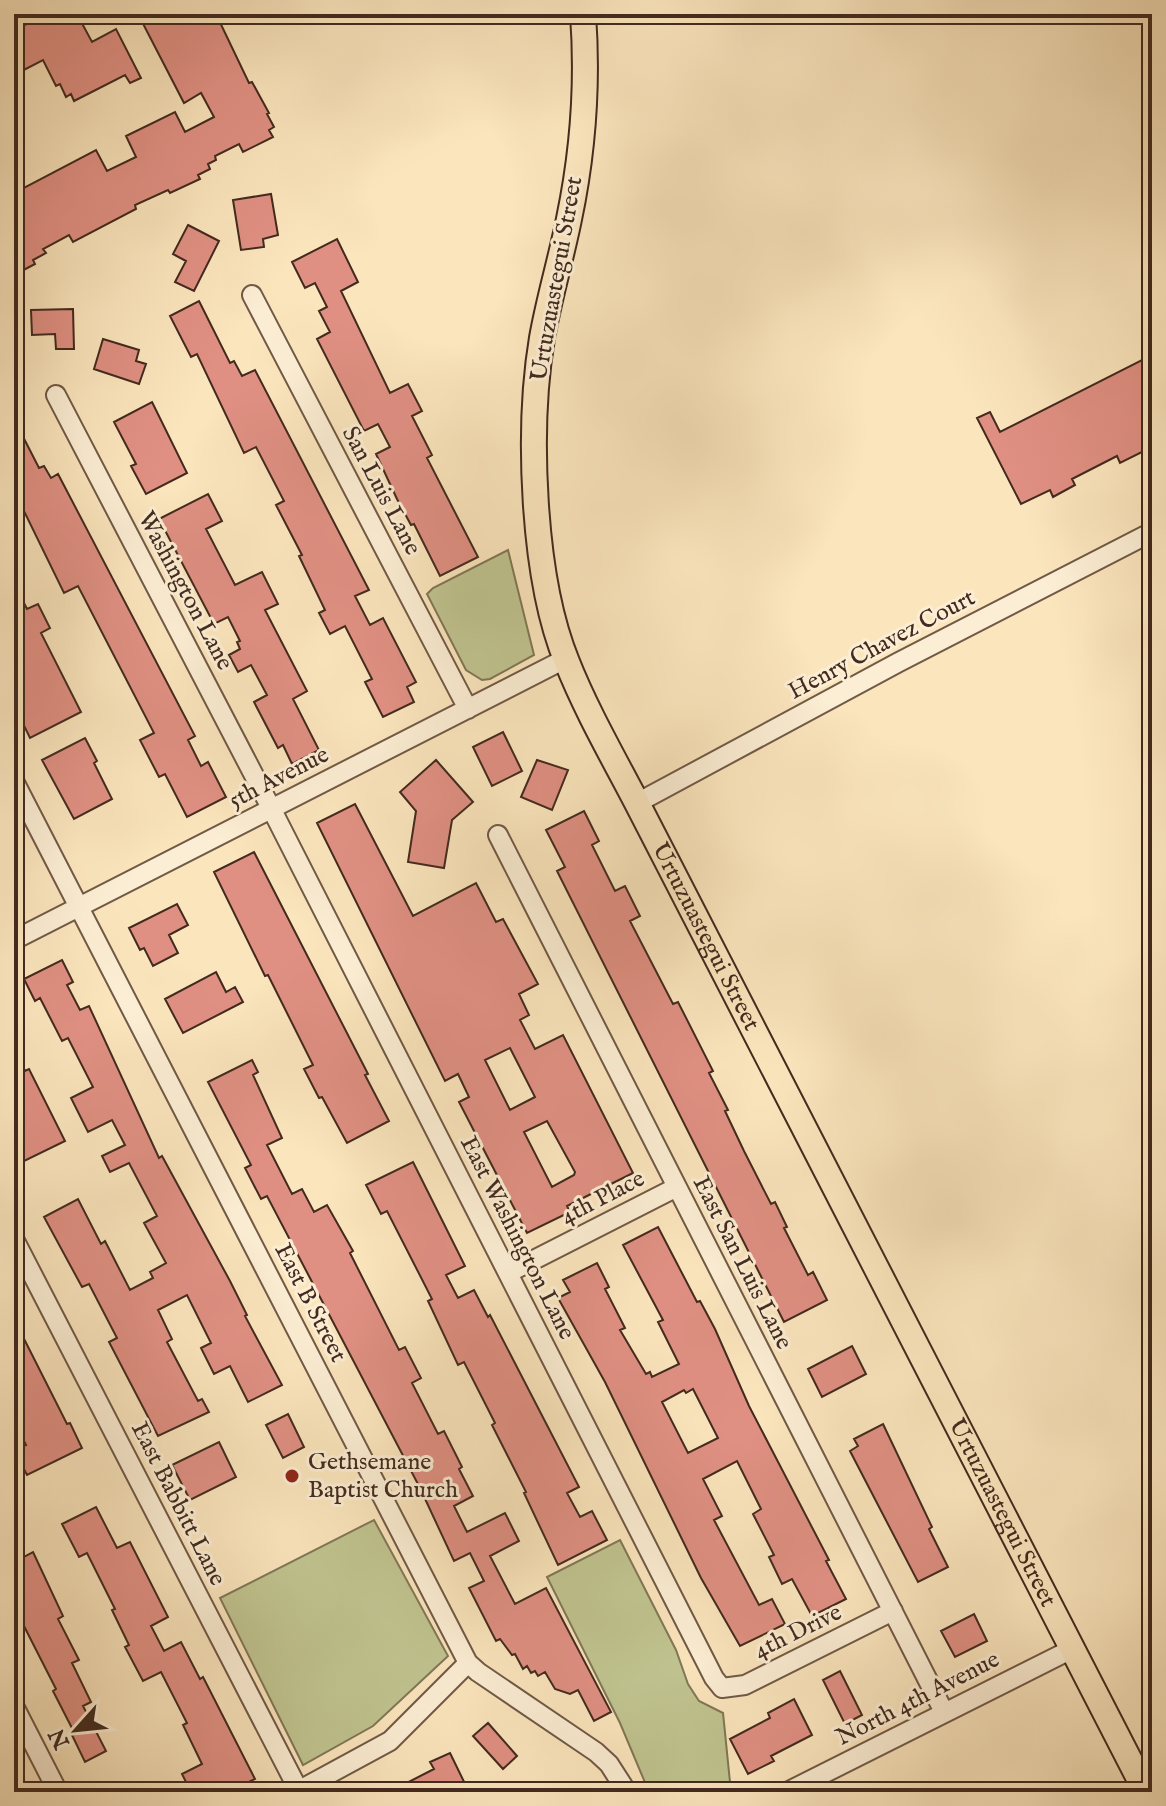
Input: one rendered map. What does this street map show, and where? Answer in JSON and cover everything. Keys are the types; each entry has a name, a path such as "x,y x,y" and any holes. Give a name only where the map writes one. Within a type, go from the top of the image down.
{"main road":[{"name":"Urtuzuastegui Street","path":"583,14 585,91 582,133 570,216 542,337 535,427 542,557 551,609 565,659 1146,1792"}],"street":[{"name":"San Luis Lane","path":"252,295 468,709"},
{"name":"Washington Lane","path":"56,395 271,808"},
{"name":"Henry Chavez Court","path":"637,803 899,662 1152,532"},
{"name":"5th Avenue","path":"14,940 565,659"},
{"name":"East B Street","path":"14,781 468,1663 596,1752 609,1764 627,1792"},
{"name":"East Washington Lane","path":"271,808 708,1667 722,1688"},
{"name":"East San Luis Lane","path":"498,835 944,1712"},
{"name":"4th Place","path":"508,1273 677,1187"},
{"name":"East Babbitt Lane","path":"14,1239 298,1791"},
{"name":"4th Drive","path":"722,1688 745,1685 893,1611"},
{"name":"North 4th Avenue","path":"787,1792 1072,1649"},
{"path":"298,1791 390,1741 468,1663"},
{"path":"14,1706 58,1792"}],"green space":[{"path":"508,550 534,655 490,679 482,680 466,670 427,594 433,588"},
{"path":"374,1520 448,1656 373,1726 303,1765 220,1598"},
{"path":"620,1540 676,1650 688,1684 699,1701 723,1713 731,1792 649,1792 620,1723 547,1577"}],"building":[{"path":"31,14 77,14 92,42 116,29 141,78 130,83 125,75 74,101 71,94 66,97 60,84 56,86 43,60 14,75 14,30 35,20"},
{"path":"138,14 152,14 155,20 166,14 216,14 249,83 252,82 269,113 274,127 269,130 273,137 243,152 239,144 215,156 216,160 208,164 210,169 198,175 200,179 135,205 136,209 73,242 69,235 43,249 46,253 33,260 35,264 14,275 14,193 96,150 107,171 136,157 126,136 175,112 185,132 214,117 201,93 184,103"},
{"path":"271,194 278,235 263,239 264,247 241,250 233,200"},
{"path":"188,225 219,241 194,291 175,282 186,261 173,254"},
{"path":"337,239 358,282 341,291 390,393 408,384 422,411 412,416 432,455 427,458 478,557 440,576 376,454 390,447 378,424 364,431 317,339 330,332 319,311 327,307 315,283 305,288 292,262"},
{"path":"199,301 230,363 234,361 242,376 255,370 369,590 355,596 370,625 383,618 416,682 407,687 414,702 383,717 365,682 372,679 345,626 330,634 319,613 325,610 299,556 302,555 276,505 284,501 256,447 244,453 197,354 191,357 170,316"},
{"path":"73,309 74,349 56,349 55,334 32,335 31,310"},
{"path":"103,339 139,350 136,361 146,364 139,384 94,369"},
{"path":"1142,360 1152,380 1152,438 1145,442 1148,449 1120,463 1117,456 1072,479 1075,485 1053,497 1050,490 1021,504 977,418 990,412 1000,432"},
{"path":"152,402 187,473 146,494 131,466 136,464 114,422"},
{"path":"14,419 39,468 44,466 51,478 58,474 195,736 188,740 201,766 208,762 226,797 187,817 165,774 159,777 140,740 154,733 78,586 64,593 24,511 20,513 14,501"},
{"path":"208,494 222,521 206,529 235,585 262,572 278,604 265,610 307,691 293,699 319,750 292,764 283,745 278,748 254,702 267,695 251,665 238,672 229,655 240,649 237,642 240,641 228,617 214,624 159,519"},
{"path":"14,583 27,609 38,604 50,628 41,633 81,712 30,738 14,705"},
{"path":"503,732 522,771 492,786 473,747"},
{"path":"85,738 112,799 74,819 42,760"},
{"path":"436,760 473,802 452,820 444,868 408,862 416,811 400,792"},
{"path":"537,760 568,770 552,810 521,797"},
{"path":"355,804 413,916 476,883 496,922 503,919 538,984 519,994 529,1015 520,1020 535,1049 563,1035 633,1173 567,1206 570,1212 527,1233 459,1102 469,1097 458,1074 445,1081 317,823","holes":["510,1048 535,1097 510,1110 485,1060","547,1121 575,1172 552,1187 524,1132"]},
{"path":"584,811 599,841 592,845 615,891 625,886 640,916 630,921 673,1004 678,1002 713,1071 709,1073 744,1151 771,1204 775,1202 787,1227 784,1228 808,1275 813,1272 827,1300 784,1322 557,871 565,867 546,830"},
{"path":"254,852 389,1121 347,1143 304,1069 313,1065 214,872"},
{"path":"177,904 188,925 169,935 178,953 153,966 144,948 140,950 129,928"},
{"path":"62,960 73,982 67,985 80,1010 89,1006 159,1158 162,1156 230,1281 282,1385 248,1402 230,1366 214,1374 201,1348 211,1343 187,1295 158,1310 172,1339 167,1342 198,1401 202,1399 209,1412 158,1436 109,1342 117,1338 89,1284 82,1287 44,1217 78,1199 101,1244 105,1241 130,1290 153,1278 150,1272 166,1263 144,1223 157,1216 129,1163 110,1172 102,1156 125,1145 112,1120 88,1132 71,1098 93,1087 68,1038 62,1041 40,998 35,1001 24,979"},
{"path":"216,972 226,992 235,987 243,1002 183,1033 165,999"},
{"path":"14,1050 25,1071 29,1069 65,1141 14,1166"},
{"path":"252,1060 258,1072 253,1075 282,1138 267,1145 292,1194 302,1189 314,1212 327,1205 353,1251 350,1253 399,1350 405,1347 421,1378 412,1383 438,1434 444,1431 462,1467 459,1469 473,1496 454,1506 467,1532 505,1513 519,1541 490,1556 515,1604 546,1588 611,1712 594,1721 578,1690 570,1694 555,1689 545,1672 538,1676 535,1671 531,1673 527,1666 523,1669 515,1654 512,1655 500,1639 496,1641 469,1588 484,1581 470,1553 454,1561 420,1488 267,1196 261,1199 245,1168 251,1165 208,1082"},
{"path":"413,1162 465,1266 446,1275 458,1298 474,1290 488,1317 490,1315 579,1487 567,1493 580,1517 592,1511 607,1540 558,1565 492,1425 495,1423 464,1362 458,1365 428,1301 432,1299 387,1211 381,1214 366,1185"},
{"path":"658,1227 697,1302 700,1301 715,1329 749,1406 846,1599 812,1616 792,1579 782,1584 769,1557 774,1555 753,1514 761,1509 737,1461 703,1479 722,1516 714,1520 759,1605 772,1599 785,1624 740,1646 701,1578 605,1382 558,1298 570,1292 563,1280 597,1263 609,1287 605,1289 625,1328 620,1330 646,1374 650,1372 652,1377 679,1364 658,1322 663,1320 623,1245","holes":["693,1389 718,1438 688,1453 662,1402 684,1390 686,1393"]},
{"path":"14,1319 82,1448 27,1475 14,1450 26,1445 14,1421"},
{"path":"852,1346 866,1374 822,1397 808,1369"},
{"path":"288,1414 304,1447 283,1458 266,1425"},
{"path":"883,1424 948,1567 918,1582 850,1451 858,1446 854,1439"},
{"path":"219,1442 236,1477 190,1500 172,1465"},
{"path":"96,1507 117,1548 130,1542 168,1617 151,1626 164,1651 181,1642 200,1679 203,1677 255,1779 229,1792 191,1792 182,1774 202,1764 183,1725 187,1723 161,1672 143,1681 125,1647 129,1645 112,1610 115,1609 87,1553 79,1557 62,1524"},
{"path":"33,1552 63,1616 58,1619 79,1660 72,1663 91,1702 83,1706 106,1751 85,1762 53,1691 56,1689 21,1620 14,1624 14,1562"},
{"path":"974,1614 987,1641 955,1657 941,1631"},
{"path":"840,1671 862,1715 845,1724 823,1680"},
{"path":"794,1699 812,1735 771,1756 774,1761 748,1774 730,1739 770,1718 768,1713"},
{"path":"488,1723 517,1756 503,1769 473,1736"},
{"path":"450,1753 469,1792 389,1792 434,1769 430,1762"}],"place":[{"name":"Gethsemane Baptist Church","path":"292,1476"}]}
